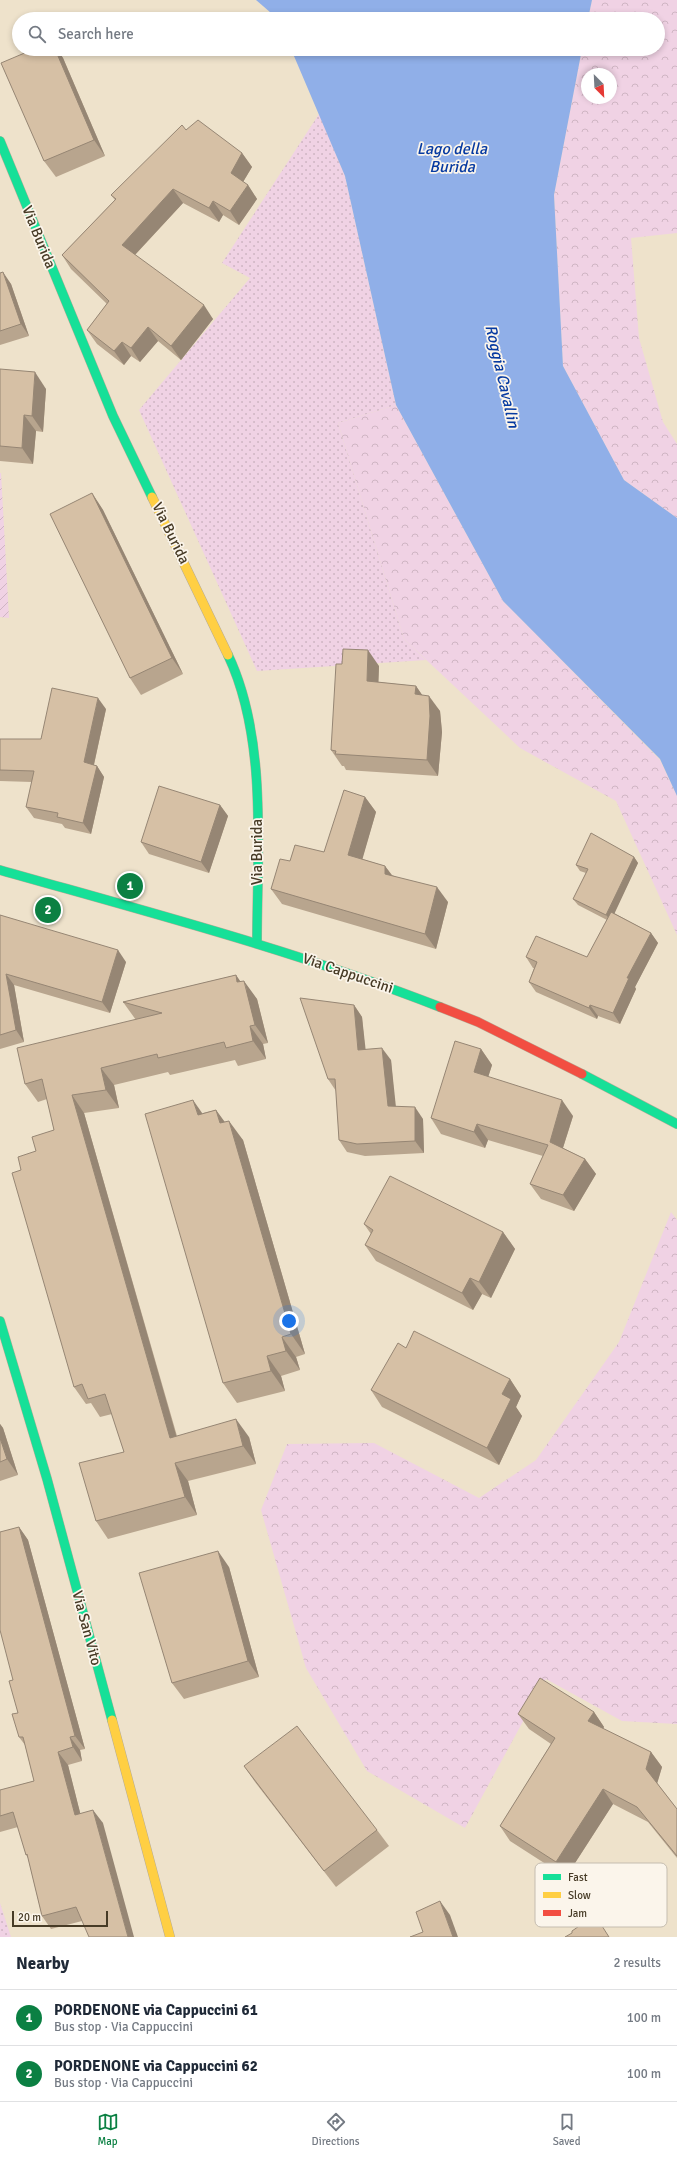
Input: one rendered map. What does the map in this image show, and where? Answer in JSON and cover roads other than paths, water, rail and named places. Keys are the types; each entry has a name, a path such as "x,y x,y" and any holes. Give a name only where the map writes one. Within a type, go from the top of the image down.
{"street":[{"name":"Via Burida","path":"0,141 113,416 231,661 250,718 257,786 257,943"},
{"name":"Via Cappuccini","path":"0,870 257,943 366,978 478,1022 592,1079 677,1124"},
{"name":"Via San Vito","path":"0,1321 47,1479 170,1937"}],"water":[{"path":"256,0 592,0 589,12 270,12"},
{"name":"Lago della Burida","path":"294,56 581,56 554,195 563,366 624,480 677,518 677,796 660,759 503,601 396,405 345,176"}],"place":[{"name":"PORDENONE via Cappuccini 61","path":"130,886"},
{"name":"PORDENONE via Cappuccini 62","path":"48,910"}],"water label":[{"name":"Roggia Cavallin","path":"503,376"}]}
